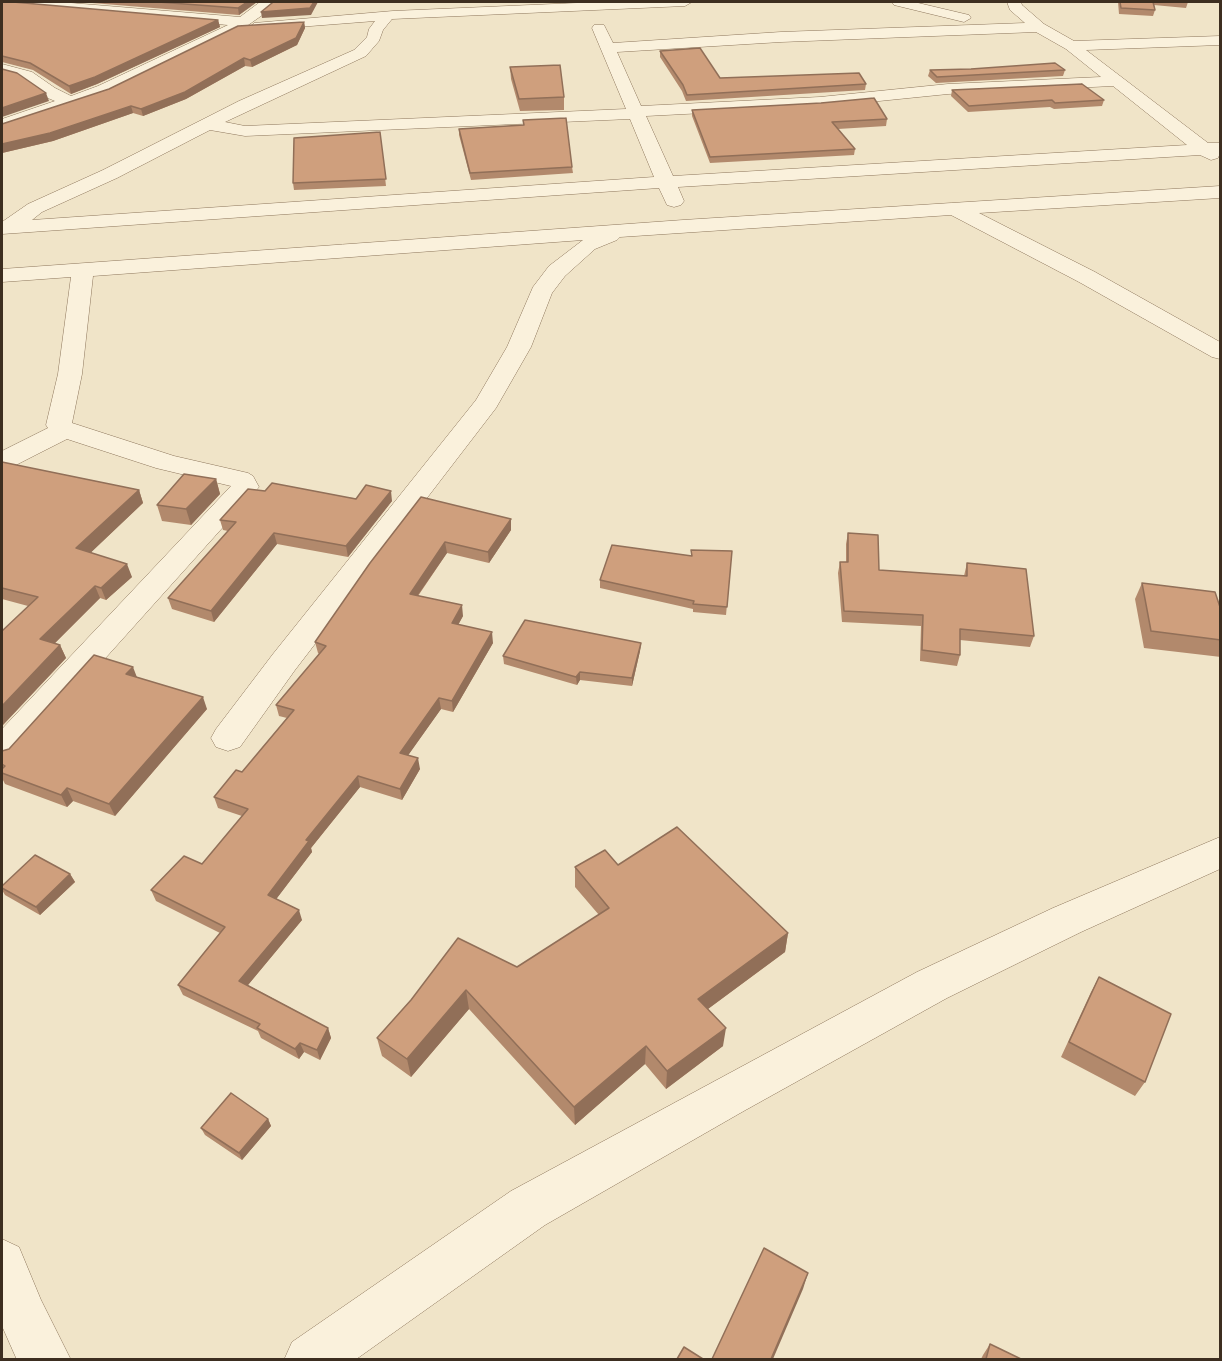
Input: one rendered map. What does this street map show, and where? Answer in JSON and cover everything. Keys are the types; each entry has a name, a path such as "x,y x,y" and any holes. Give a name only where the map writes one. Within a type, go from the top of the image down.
{"street":[{"path":"16,2 250,25 386,17 421,8"},
{"path":"136,12 151,2"},
{"path":"2,137 52,123 146,85 250,25 267,2"},
{"path":"347,6 590,8 685,2"},
{"path":"900,2 944,15 1010,27"},
{"path":"1014,2 1015,7 1039,27 1071,46 1114,81 1213,148 1221,164"},
{"path":"590,8 667,182 682,226"},
{"path":"6,228 35,208 110,174 245,105 346,61 360,53 374,38 376,29 386,17"},
{"path":"2,125 114,87 250,25"},
{"path":"608,48 1039,27"},
{"path":"1071,46 1221,39"},
{"path":"2,69 26,75 49,92 72,102"},
{"path":"207,124 245,131 636,113 820,102 948,89 1114,81"},
{"path":"114,87 146,85"},
{"path":"6,228 667,182 1213,148"},
{"path":"2,275 623,230 1221,192"},
{"path":"954,209 1087,277 1221,352"},
{"path":"228,738 284,662 487,403 519,347 541,292 557,271 588,245 623,230"},
{"path":"2,751 245,487 238,479 166,462 65,430 59,425 70,374 82,270"},
{"path":"1196,338 1221,374"},
{"path":"2,461 65,430"},
{"path":"310,1359 528,1208 726,1097 932,985 1066,920 1221,852"},
{"path":"2,1264 23,1317 45,1359"}],"building":[{"path":"2,2 218,20 95,77 69,86 30,63 2,56"},
{"path":"158,2 247,2 238,8"},
{"path":"273,2 314,2 310,8 261,12"},
{"path":"1120,2 1153,2 1155,10 1121,8"},
{"path":"304,22 296,38 250,60 244,58 185,92 141,109 131,106 50,133 2,144 2,124 109,89 238,26"},
{"path":"700,48 720,78 859,73 866,84 687,95 683,85 660,51"},
{"path":"1055,63 1065,70 937,77 930,70 971,69"},
{"path":"560,65 564,97 519,99 510,67"},
{"path":"2,69 17,73 46,93 2,108"},
{"path":"1082,84 1104,100 1055,103 1052,100 969,106 952,90"},
{"path":"874,98 887,119 832,122 855,149 710,157 692,110 821,103"},
{"path":"566,118 572,167 470,173 459,129 524,125 523,120"},
{"path":"380,132 386,179 293,183 294,138"},
{"path":"2,462 139,490 76,548 127,564 101,588 95,586 40,639 60,645 2,706 2,631 38,597 2,588"},
{"path":"184,474 216,479 186,509 157,505"},
{"path":"272,483 356,499 366,485 391,491 346,546 274,533 211,611 168,598 236,522 220,520 248,489 265,491"},
{"path":"421,497 511,519 488,552 445,542 410,594 462,605 452,623 492,632 452,701 439,698 400,753 418,758 400,789 358,776 306,840 309,841 268,895 299,910 239,981 328,1028 317,1050 300,1043 295,1049 257,1028 260,1024 178,985 225,927 151,890 184,856 202,864 248,809 214,797 236,770 242,772 294,710 276,705 326,646 315,642 370,563"},
{"path":"848,533 878,535 879,570 967,576 967,563 1026,569 1034,636 960,629 960,655 922,650 923,615 844,611 840,562 848,562"},
{"path":"612,545 692,556 691,550 732,551 727,607 693,604 694,601 600,580"},
{"path":"1142,583 1215,592 1221,610 1221,640 1151,631"},
{"path":"525,620 641,643 632,678 580,672 576,677 503,656"},
{"path":"94,655 133,667 126,674 203,697 109,804 67,788 61,795 2,773 5,766 2,764 2,751 9,749"},
{"path":"677,827 788,933 698,999 726,1028 667,1071 646,1046 574,1107 466,990 407,1059 377,1038 411,1000 458,938 517,967 609,908 575,867 605,850 618,865"},
{"path":"35,855 70,874 36,907 2,888"},
{"path":"1099,977 1171,1014 1145,1082 1069,1042"},
{"path":"231,1093 268,1119 239,1153 201,1128"},
{"path":"764,1248 808,1273 771,1359 712,1359"},
{"path":"990,1344 1021,1359 986,1359"},
{"path":"684,1347 703,1359 677,1359"}]}
